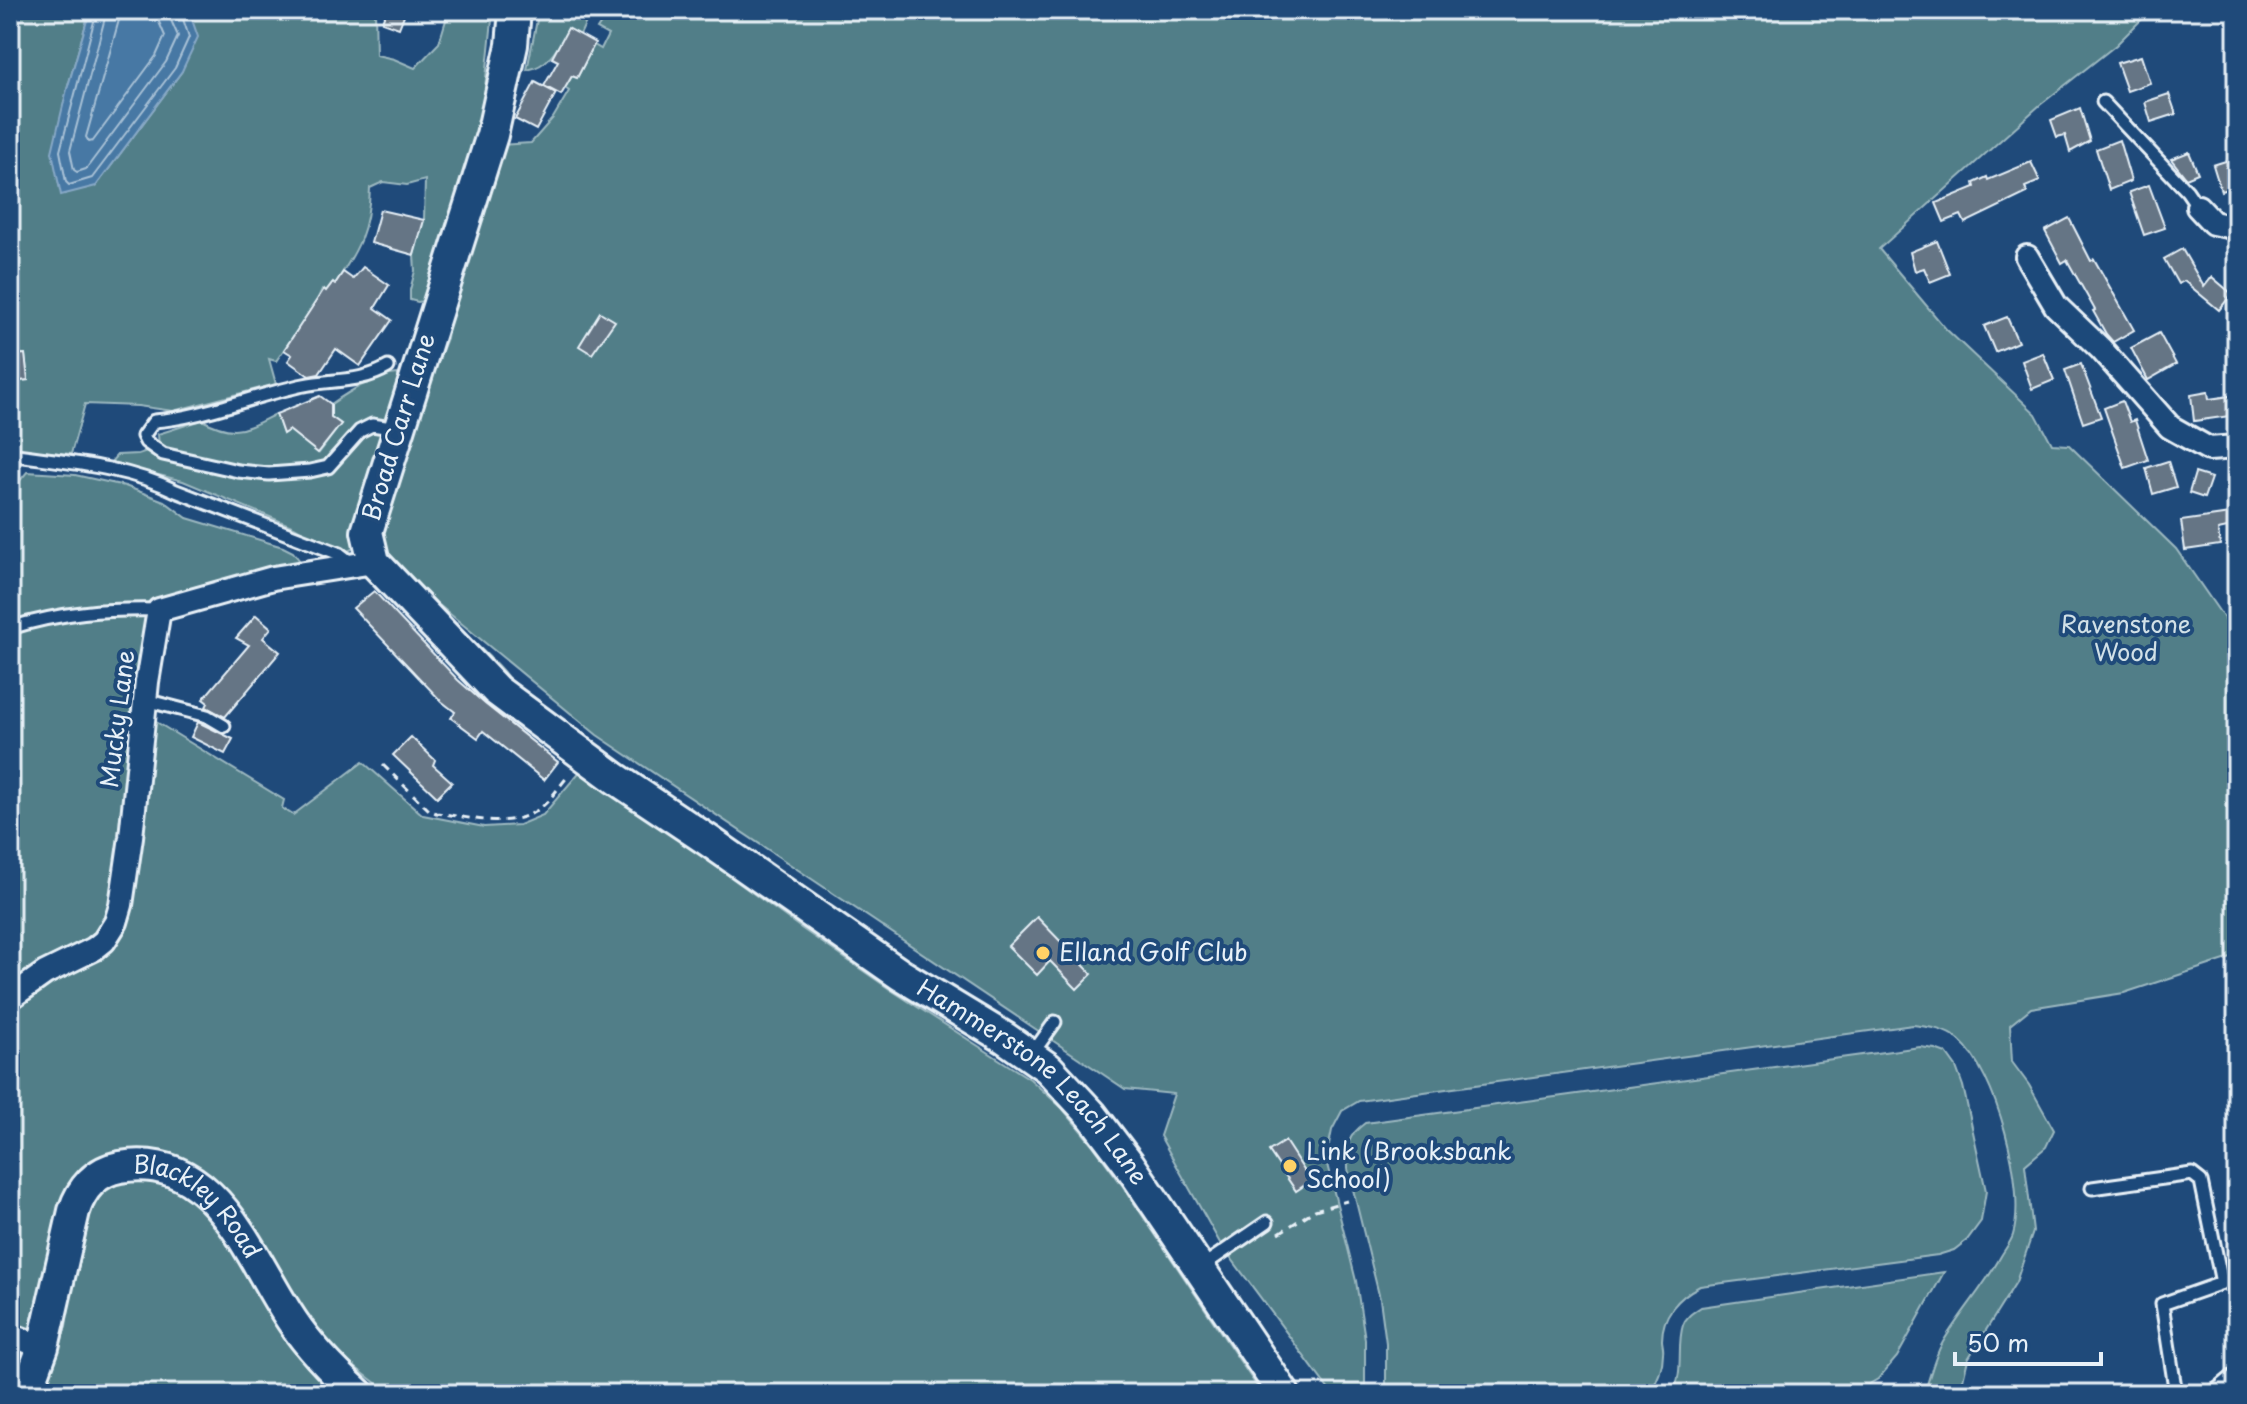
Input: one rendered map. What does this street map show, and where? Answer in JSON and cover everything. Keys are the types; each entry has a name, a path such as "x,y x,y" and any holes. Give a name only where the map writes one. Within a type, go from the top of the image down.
{"street":[{"name":"Broad Carr Lane","path":"364,563 367,532 492,135 512,45 515,10"},
{"path":"2198,207 2213,223 2237,228"},
{"path":"2027,257 2056,306 2101,349 2170,427 2209,449 2237,447"},
{"path":"159,610 273,578 364,563 496,690 584,756"},
{"name":"Mucky Lane","path":"10,998 45,973 94,949 104,941 116,922 131,837 145,700 159,610"},
{"name":"Hammerstone Leach Lane","path":"584,756 901,975 1048,1068 1091,1114 1129,1164 1284,1394"},
{"name":"Blackley Road","path":"26,1394 43,1347 74,1211 81,1193 92,1180 115,1168 138,1165 176,1174 190,1181 226,1211 292,1322 317,1353 358,1394"},
{"path":"10,1335 43,1347"},
{"path":"2220,1394 2237,1380"}],"lane":[{"path":"2103,102 2187,191 2198,207"},
{"path":"388,367 359,379 305,384 218,408 154,421 143,436 146,442 163,454 238,471 269,474 328,467 360,431 372,425 398,429"},
{"path":"10,454 88,466 159,483 364,563"},
{"path":"10,628 87,611 159,610"},
{"path":"145,700 207,716 224,726"},
{"path":"1031,1056 1055,1022"},
{"path":"2092,1188 2192,1174 2201,1181 2222,1283 2162,1304 2176,1394"},
{"path":"1199,1269 1267,1222"}],"path":[{"path":"383,765 429,810 489,821 521,817 545,805 584,756"},
{"path":"1275,1235 1315,1210 1347,1201"},
{"path":"308,1394 315,1390"}],"green space":[{"path":"10,10 90,10 66,93 96,186 182,71 190,14 182,10 375,10 376,55 415,68 439,43 449,10 493,10 480,137 427,300 410,300 415,271 414,255 424,220 425,180 407,185 383,182 370,188 365,228 343,272 335,284 332,283 326,291 322,289 315,305 276,361 269,359 276,384 173,411 85,404 71,454 10,446 10,382 28,380 25,354 10,355"},
{"path":"539,10 570,13 590,10 590,13 580,35 568,29 547,60 527,70"},
{"name":"Elland Golf Club","path":"605,10 2151,10 2116,45 2040,105 1879,249 1946,329 2036,414 2052,444 2069,445 2176,549 2237,637 2237,956 2124,993 2031,1008 2010,1025 2012,1062 2054,1130 2046,1147 2025,1165 2033,1232 2016,1282 1968,1359 1961,1388 1965,1394 1924,1394 1943,1342 2012,1238 2016,1189 2005,1132 1985,1077 1973,1056 1949,1033 1913,1025 1359,1101 1342,1111 1332,1130 1326,1160 1356,1281 1365,1339 1365,1394 1332,1394 1220,1243 1160,1136 1174,1094 1125,1089 597,735 439,605 516,689 374,550 409,434 447,338 457,269 497,145 531,143 553,118 569,91 565,88 572,76 577,78 594,45 601,49 608,35 597,29 607,14"},
{"path":"398,374 399,383 369,499 352,549 346,552 183,481 110,463 117,455 138,454 159,447 158,434 202,420 232,430 256,424 276,414 283,434 300,422 302,440 319,453 341,424 326,413 331,409 331,404 354,389"},
{"path":"27,472 75,475 125,486 164,501 187,518 283,547 293,552 303,565 150,604 62,609 10,622 10,478 13,489"},
{"path":"93,616 148,616 132,766 107,929 10,992 10,636 51,623"},
{"path":"153,720 284,800 282,808 293,815 363,762 423,815 484,827 519,825 543,815 582,769 801,928 1030,1079 1062,1108 1122,1185 1262,1394 390,1394 316,1337 240,1212 107,1157 35,1332 10,1328 10,1005 105,948"},
{"path":"1920,1047 1946,1053 1956,1067 1986,1191 1981,1221 1967,1240 1954,1250 1938,1255 1700,1286 1678,1301 1668,1315 1663,1331 1661,1369 1649,1394 1386,1394 1386,1343 1380,1299 1348,1169 1349,1143 1365,1123"},
{"path":"150,1176 203,1202 325,1383 304,1394 43,1394 66,1326 82,1233 90,1208 103,1188 112,1182"},
{"path":"1944,1272 1897,1357 1878,1379 1852,1394 1672,1394 1678,1377 1683,1325 1701,1307"}],"water":[{"path":"90,10 182,10 190,14 198,37 182,71 96,186 61,195 52,152"}],"building":[{"path":"386,10 406,10 399,28 382,22"},
{"path":"568,28 595,43 577,78 572,76 561,95 544,86 558,61 552,58"},
{"path":"2141,56 2150,83 2127,91 2117,63"},
{"path":"535,82 556,93 536,130 515,119"},
{"path":"2169,94 2176,114 2151,122 2145,102"},
{"path":"2080,108 2090,141 2070,152 2065,135 2057,137 2051,120"},
{"path":"2119,140 2131,181 2109,190 2096,149"},
{"path":"2189,152 2198,173 2186,178 2171,159"},
{"path":"2232,159 2237,186 2221,191 2213,165"},
{"path":"2031,162 2040,181 2025,187 2027,193 1965,223 1961,215 1944,222 1936,203 1975,187 1974,183 1987,177 1988,180"},
{"path":"2149,185 2165,228 2144,235 2129,192"},
{"path":"380,210 424,220 414,255 371,243"},
{"path":"2069,218 2091,261 2094,259 2134,330 2113,342 2067,260 2062,263 2045,231"},
{"path":"1937,241 1950,274 1930,282 1924,268 1915,271 1910,252"},
{"path":"2182,249 2204,287 2212,277 2232,294 2219,310 2184,281 2178,284 2164,259"},
{"path":"363,267 389,285 375,308 392,320 360,366 336,349 319,374 309,376 288,361 292,355 284,350 324,289 326,291 333,282 335,284 343,272 353,279"},
{"path":"600,312 615,321 592,354 579,346"},
{"path":"2007,317 2018,342 1995,352 1984,326"},
{"path":"2159,333 2176,364 2148,380 2131,348"},
{"path":"2043,353 2054,380 2032,389 2022,361"},
{"path":"25,354 28,380 10,382 10,355"},
{"path":"2081,364 2101,417 2083,423 2065,370"},
{"path":"2208,392 2209,399 2237,395 2237,415 2194,421 2191,395"},
{"path":"320,396 331,404 331,417 341,424 318,453 289,430 283,434 276,414"},
{"path":"2122,401 2130,422 2135,420 2148,460 2125,468 2104,408"},
{"path":"2168,461 2176,487 2153,494 2146,468"},
{"path":"2195,473 2211,478 2204,498 2189,493"},
{"path":"2237,513 2237,526 2218,530 2220,545 2185,550 2181,521"},
{"path":"374,591 458,680 558,762 544,780 483,731 478,738 451,718 455,712 353,608"},
{"path":"256,615 271,628 263,638 280,652 225,717 206,707 208,703 203,699 249,645 236,638"},
{"path":"198,722 233,739 225,754 191,737"},
{"path":"411,737 435,760 433,765 452,782 437,797 393,755"},
{"name":"Elland Golf Club","path":"1037,917 1092,974 1077,989 1050,961 1037,975 1008,946"},
{"name":"Link (Brooksbank School)","path":"1285,1141 1311,1181 1296,1191 1269,1151"}],"place":[{"name":"Elland Golf Club","path":"1043,953"},
{"name":"Link (Brooksbank School)","path":"1290,1166"}],"park label":[{"name":"Ravenstone Wood","path":"2126,639"}]}
